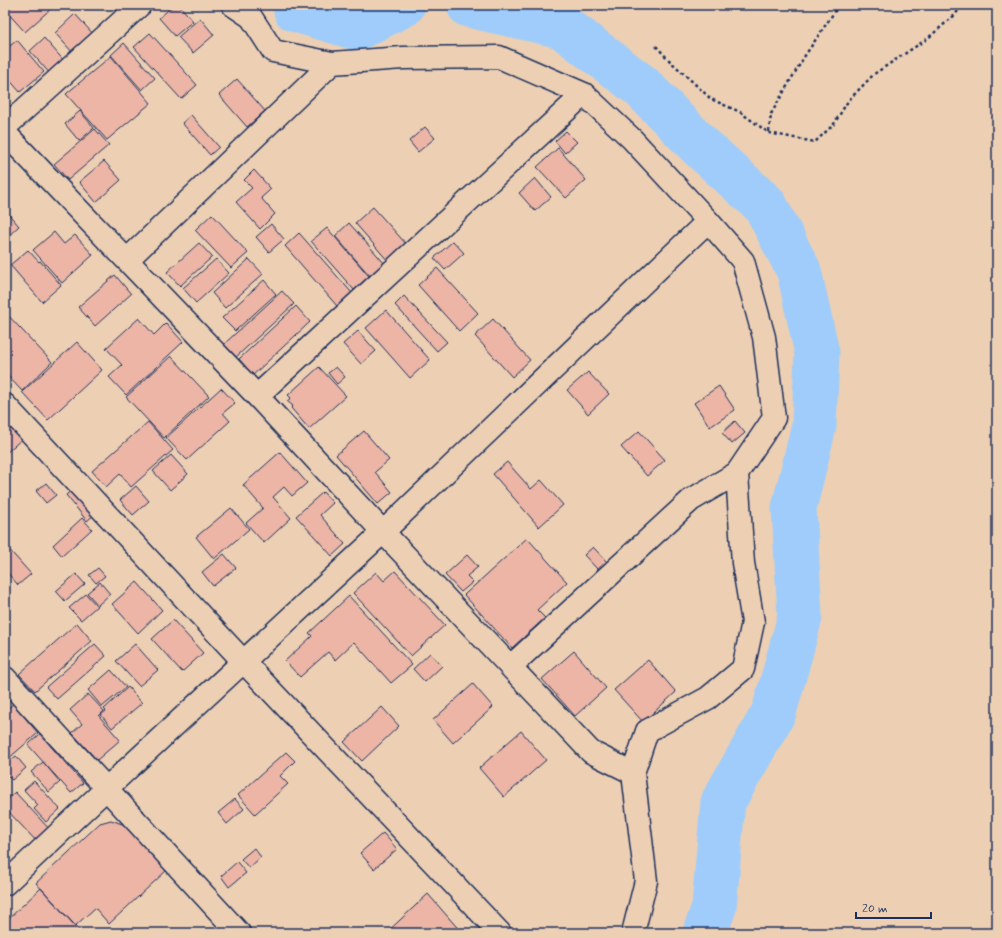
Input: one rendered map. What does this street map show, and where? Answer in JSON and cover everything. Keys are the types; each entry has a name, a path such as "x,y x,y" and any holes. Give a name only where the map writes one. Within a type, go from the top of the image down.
{"street":[{"path":"5,127 140,5"},
{"path":"233,5 251,17 273,51 332,63 403,58 499,57 584,94 632,139 743,261 764,337 774,418 737,473 691,500 511,666"},
{"path":"127,260 332,63"},
{"path":"257,396 584,94"},
{"path":"5,133 257,396 591,752 633,773"},
{"path":"5,884 106,788 383,532 708,221"},
{"path":"5,405 243,661 500,933"},
{"path":"633,933 646,881 633,773 647,731 708,698 743,669 753,622 743,563 737,473"},
{"path":"5,678 106,788 233,931"}],"path":[{"path":"769,133 771,114 804,56 839,5"},
{"path":"656,46 711,99 740,112 769,133 815,142 834,124 848,100 874,74 927,39 956,14 961,5"}],"building":[{"path":"5,5 55,5 25,32 5,10"},
{"path":"111,5 131,5 120,15"},
{"path":"174,5 179,5 193,21 175,36 159,18"},
{"path":"75,14 94,35 74,54 55,33"},
{"path":"200,18 214,35 193,53 178,37"},
{"path":"150,33 197,85 181,99 134,47"},
{"path":"44,38 66,63 52,76 30,51"},
{"path":"17,40 44,72 20,92 7,77 5,79 5,50"},
{"path":"124,43 155,78 142,90 111,55"},
{"path":"111,56 151,103 107,140 66,94"},
{"path":"237,79 265,111 247,127 219,95"},
{"path":"80,111 94,128 79,141 65,124"},
{"path":"191,115 219,147 210,155 182,123"},
{"path":"425,127 435,138 418,152 409,141"},
{"path":"95,129 109,145 68,180 54,164"},
{"path":"566,131 577,142 565,153 555,141"},
{"path":"558,148 586,180 566,198 537,167"},
{"path":"104,161 121,180 96,202 79,182"},
{"path":"254,170 271,189 261,198 275,214 260,229 236,202 252,188 244,180"},
{"path":"535,178 551,197 535,211 519,193"},
{"path":"373,207 407,245 388,261 355,223"},
{"path":"5,210 19,226 5,239"},
{"path":"212,214 248,253 231,268 195,230"},
{"path":"349,223 385,264 371,277 335,236"},
{"path":"271,224 284,239 269,252 256,237"},
{"path":"327,228 369,276 354,290 311,241"},
{"path":"54,232 64,244 75,235 93,255 62,283 33,250"},
{"path":"299,233 352,293 337,306 285,246"},
{"path":"453,241 464,253 445,270 434,258"},
{"path":"199,243 212,257 180,286 167,272"},
{"path":"28,250 61,285 42,302 10,265"},
{"path":"216,259 229,273 196,303 183,288"},
{"path":"249,259 263,274 225,308 212,293"},
{"path":"437,268 478,313 459,331 418,285"},
{"path":"115,275 131,294 95,326 78,307"},
{"path":"264,280 276,294 235,331 222,318"},
{"path":"282,291 294,304 236,357 224,344"},
{"path":"404,296 447,342 437,351 395,305"},
{"path":"296,306 310,322 253,375 239,359"},
{"path":"386,310 430,360 410,378 366,328"},
{"path":"5,312 52,362 22,391 5,373"},
{"path":"139,318 154,335 166,323 183,342 126,395 109,377 122,365 106,348"},
{"path":"493,319 530,360 512,377 475,336"},
{"path":"358,331 376,351 361,364 343,344"},
{"path":"77,342 102,370 48,420 22,392"},
{"path":"171,356 209,396 164,438 126,397"},
{"path":"319,367 346,396 309,429 291,408 293,406 287,401 291,398 288,395"},
{"path":"336,367 345,377 337,384 328,373"},
{"path":"588,372 609,394 588,414 567,390"},
{"path":"719,386 735,410 710,427 694,403"},
{"path":"221,388 235,403 223,413 230,421 187,460 166,438"},
{"path":"5,417 23,438 5,454"},
{"path":"735,421 745,433 732,444 722,433"},
{"path":"148,422 173,450 131,487 120,474 106,487 92,471"},
{"path":"364,431 389,460 375,472 392,492 378,504 336,455"},
{"path":"639,431 665,460 647,476 621,447"},
{"path":"280,452 307,483 292,496 284,487 273,497 291,518 264,543 246,523 263,508 243,485"},
{"path":"171,455 188,474 170,490 153,471"},
{"path":"507,462 531,489 541,480 563,505 539,527 493,474"},
{"path":"46,483 56,495 46,503 36,491"},
{"path":"136,486 149,501 133,515 120,500"},
{"path":"74,488 95,514 87,521 66,495"},
{"path":"323,492 333,503 320,515 345,544 332,556 296,516"},
{"path":"231,508 249,529 214,559 196,537"},
{"path":"82,518 92,529 62,556 53,545"},
{"path":"527,538 567,582 537,610 545,618 512,648 464,595"},
{"path":"5,545 31,574 18,585 5,570"},
{"path":"593,547 608,563 599,571 584,555"},
{"path":"224,554 236,568 213,586 202,572"},
{"path":"467,555 478,567 467,576 473,582 461,592 445,575"},
{"path":"98,568 105,576 96,583 89,575"},
{"path":"395,571 445,625 411,656 353,593 376,572 384,581"},
{"path":"76,574 85,584 65,601 56,591"},
{"path":"100,582 110,594 98,605 87,593"},
{"path":"137,582 162,610 138,633 112,604"},
{"path":"86,594 97,606 81,620 69,608"},
{"path":"349,596 412,665 391,683 354,642 335,660 328,652 300,677 285,661 312,636 309,633"},
{"path":"173,620 203,653 182,672 152,639"},
{"path":"77,623 92,641 35,691 19,674"},
{"path":"95,644 106,656 57,699 46,687"},
{"path":"135,644 158,670 139,686 116,661"},
{"path":"574,651 606,688 575,716 542,679"},
{"path":"430,653 442,666 425,682 413,669"},
{"path":"648,660 676,692 643,722 614,690"},
{"path":"111,670 126,687 102,707 88,690"},
{"path":"473,684 493,707 453,743 433,720"},
{"path":"128,687 142,703 112,728 101,715 106,711 104,709"},
{"path":"88,694 104,711 99,716 120,740 97,760 72,733 82,724 70,710"},
{"path":"13,704 38,733 8,759 5,755 5,711"},
{"path":"382,707 399,726 362,761 344,742"},
{"path":"521,731 546,760 504,797 479,768"},
{"path":"40,734 83,783 71,793 28,745"},
{"path":"286,752 295,761 280,776 288,784 255,814 238,795"},
{"path":"16,756 26,768 12,780 5,773 5,765"},
{"path":"43,762 60,782 49,792 31,772"},
{"path":"34,781 60,809 46,822 34,809 38,805 24,790"},
{"path":"15,792 52,832 39,844 5,808 5,801"},
{"path":"235,799 244,809 227,824 218,813"},
{"path":"111,820 125,825 167,870 109,924 95,908 75,926 36,883 100,823"},
{"path":"383,833 397,849 374,869 360,853"},
{"path":"254,848 261,857 249,868 241,859"},
{"path":"237,862 246,873 229,887 221,876"},
{"path":"41,888 82,933 5,933 5,922"},
{"path":"428,894 462,933 386,933"}],"waterway":[{"path":"295,5 296,10 357,28 403,5"},
{"path":"469,5 562,26 641,86 700,146 765,205 799,271 817,353 814,426 794,508 800,617 774,712 723,802 714,907 705,933"}]}
